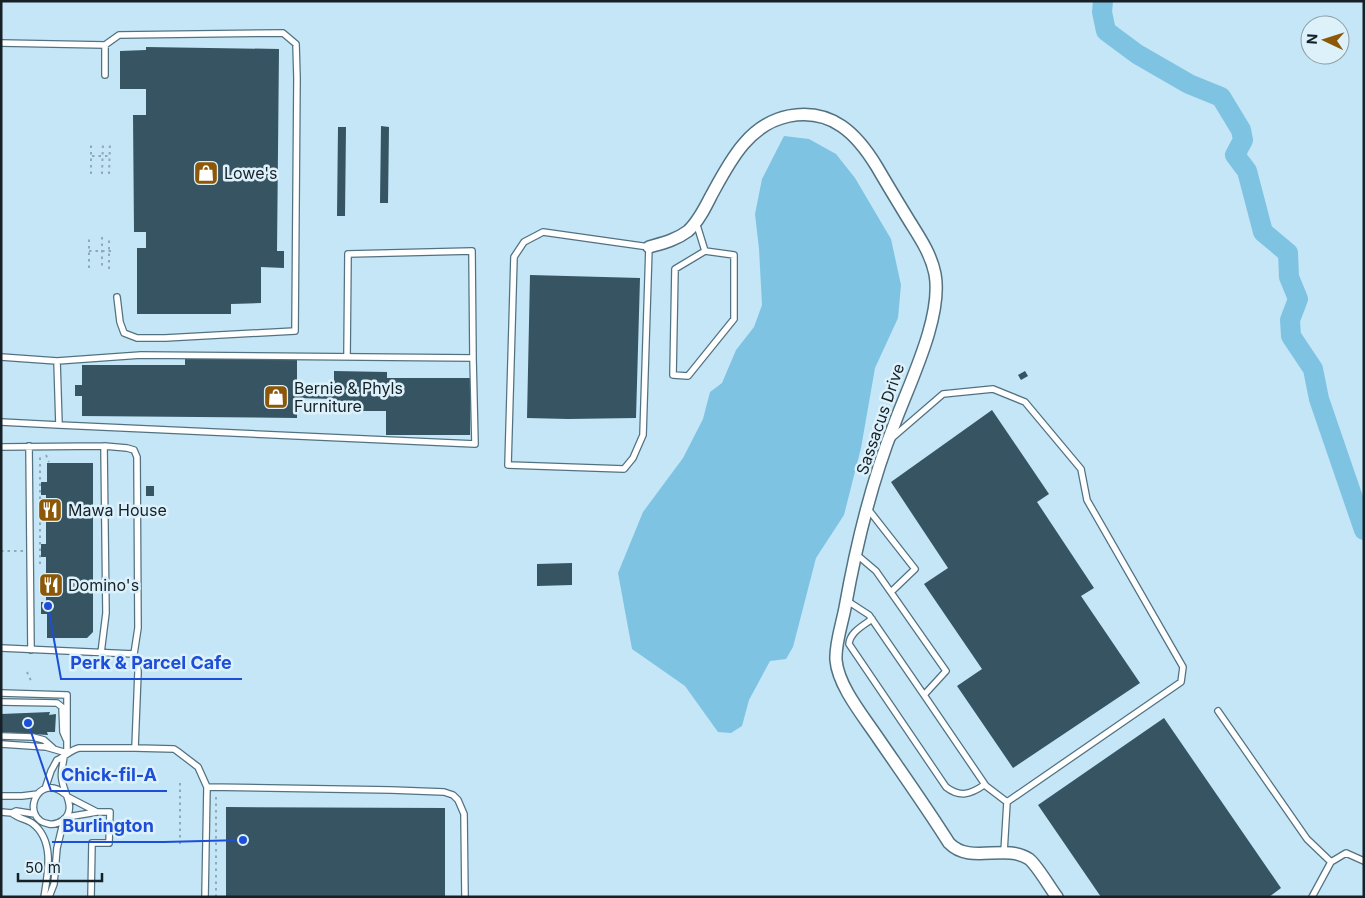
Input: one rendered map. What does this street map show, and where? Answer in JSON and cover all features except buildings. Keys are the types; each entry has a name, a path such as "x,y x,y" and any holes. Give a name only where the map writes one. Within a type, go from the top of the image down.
{"street":[{"name":"Sassacus Drive","path":"649,247 673,240 690,230 706,208 728,165 754,132 770,122 793,115 814,115 839,124 851,132 870,156 927,250 936,278 936,298 931,323 886,443 856,554 836,657 838,666 847,693 953,847 974,853 1016,853 1030,860 1057,897"}],"lane":[{"path":"1,43 105,45 119,35 283,33 296,44 295,331 137,338 124,333 120,322 117,297"},
{"path":"105,45 105,75"},
{"path":"696,222 705,251"},
{"path":"544,232 649,247 643,435 633,458 624,469 508,466 514,257 518,249 530,238 544,232"},
{"path":"1,422 475,444 472,251 348,254 347,357"},
{"path":"705,251 734,255 734,319 688,376 673,375 675,269 705,251"},
{"path":"1,357 57,361 141,354 474,358"},
{"path":"57,361 59,425"},
{"path":"886,443 943,394 992,389 1025,402 1081,469 1087,500 1183,667 1181,682 1007,802"},
{"path":"1,446 104,446 134,450 137,457 138,628 134,654 137,660 138,672 135,748"},
{"path":"29,446 31,650"},
{"path":"101,653 106,613 104,446"},
{"path":"868,509 915,569 891,592"},
{"path":"856,554 876,571 946,672 924,695"},
{"path":"846,600 872,619 984,785 1007,802"},
{"path":"872,619 855,631 849,644 895,713 946,787 958,795 964,795 984,785"},
{"path":"1,648 134,654"},
{"path":"1,693 67,695 66,755 61,774 70,805 57,848 54,884 49,897"},
{"path":"1,702 57,703 62,707 63,732 67,741"},
{"path":"1218,711 1306,839 1331,862"},
{"path":"1,736 33,737 44,740 53,748 66,755"},
{"path":"1,744 53,748"},
{"path":"45,789 57,760 79,748 174,749 177,751 198,768 207,787 205,897"},
{"path":"207,787 391,790 444,792 453,795 458,800 464,814 465,897"},
{"path":"1,796 38,794 45,789 55,788 97,812"},
{"path":"38,794 33,805 35,814 40,821 48,851 44,897"},
{"path":"1004,852 1007,802"},
{"path":"1,812 12,813 16,810 35,814"},
{"path":"40,821 57,824 65,818 97,812 110,812 109,843 92,843 91,897"},
{"path":"12,813 14,816 32,823 45,841"},
{"path":"1312,897 1331,862 1346,853 1364,860"}],"path":[{"path":"91,142 91,174"},
{"path":"102,174 103,142"},
{"path":"109,174 110,142"},
{"path":"91,156 110,156"},
{"path":"89,268 90,236"},
{"path":"102,237 102,269"},
{"path":"109,237 109,269"},
{"path":"89,251 110,251"},
{"path":"40,564 40,454 42,452 48,457 49,462"},
{"path":"1,551 30,551"},
{"path":"27,672 32,683"},
{"path":"180,782 180,844"},
{"path":"216,796 216,897"}],"water":[{"path":"784,136 809,139 836,154 855,178 891,239 901,285 898,318 875,368 861,448 844,515 816,558 793,647 786,659 770,661 749,700 742,726 731,733 718,732 685,686 632,649 618,573 643,512 683,458 703,419 710,392 722,383 736,350 754,327 762,305 755,214 762,179"}],"waterway":[{"path":"1103,1 1102,12 1106,31 1137,54 1189,84 1221,97 1241,130 1243,140 1235,155 1247,171 1263,232 1288,253 1289,277 1298,299 1290,320 1291,336 1313,369 1319,399 1364,530"}],"place":[{"name":"Lowe's","path":"206,173"},
{"name":"Bernie & Phyls Furniture","path":"276,397"},
{"name":"Mawa House","path":"50,510"},
{"name":"Domino's","path":"51,585"},
{"name":"Perk & Parcel Cafe","path":"48,606"},
{"name":"Chick-fil-A","path":"28,723"},
{"name":"Burlington","path":"243,840"}]}
